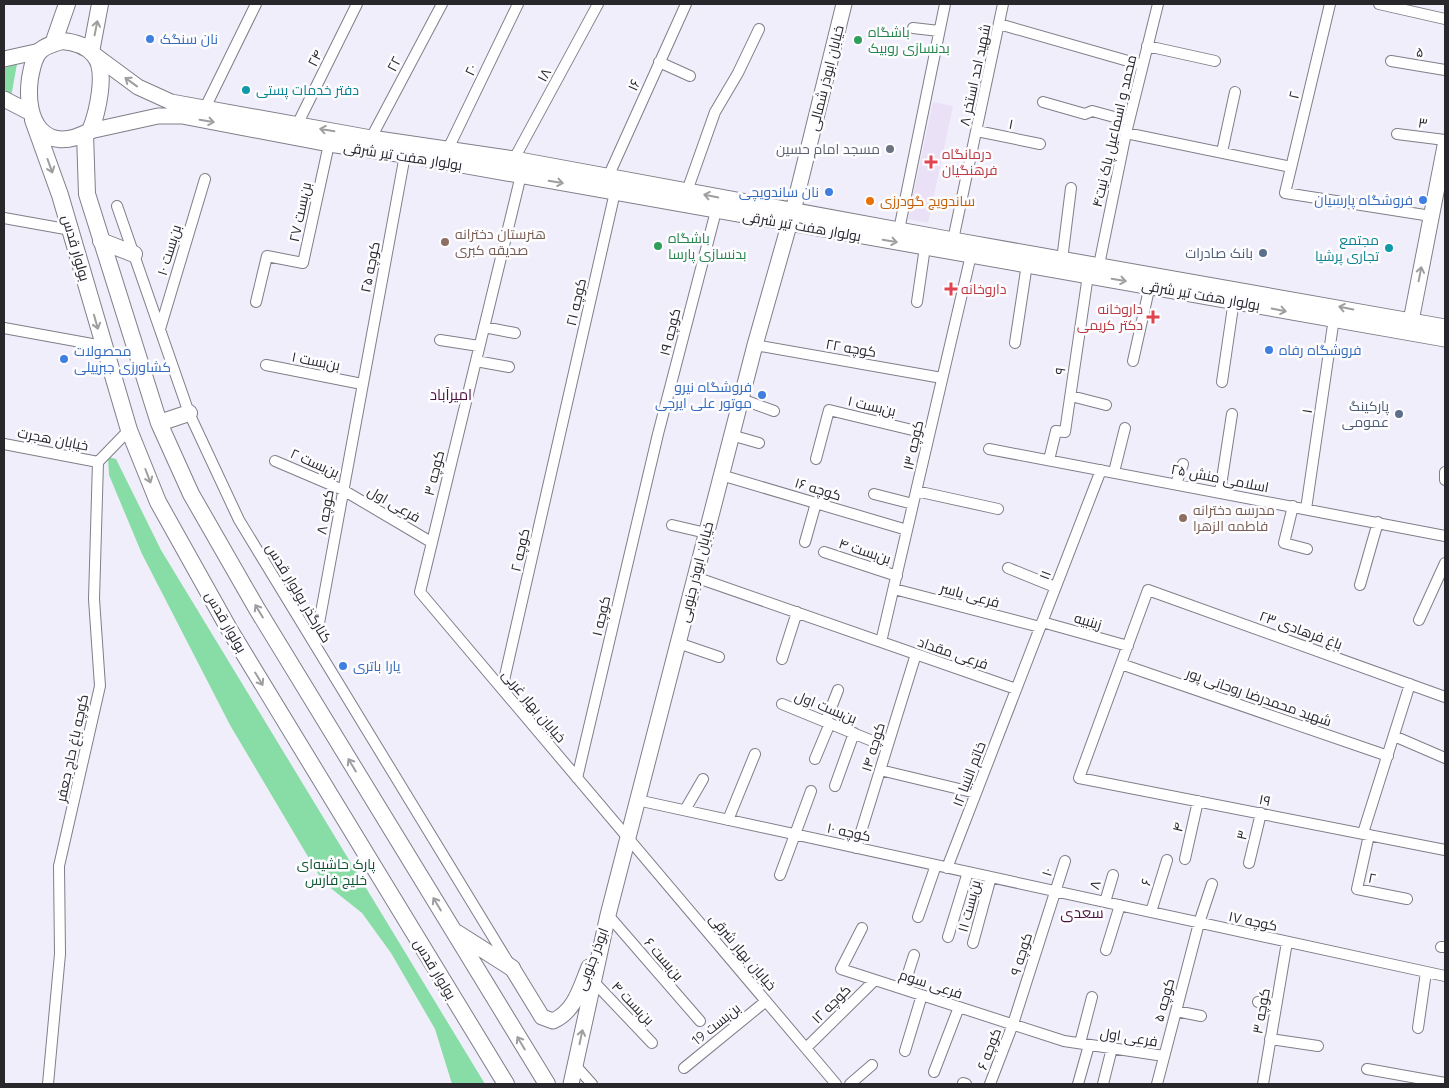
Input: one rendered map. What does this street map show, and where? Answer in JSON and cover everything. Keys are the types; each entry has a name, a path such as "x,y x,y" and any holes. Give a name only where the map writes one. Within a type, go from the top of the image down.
{"main road":[{"path":"32,117 28,94 32,65 46,47 67,4"},
{"path":"4,99 32,117 42,132 52,137 66,140 87,133 97,115 100,94 100,71 94,54 100,4"},
{"name":"خیابان ابوذر شمالی","path":"792,218 844,4"},
{"path":"4,59 62,41 74,42 94,54"},
{"name":"بولوار هفت تیر شرقی","path":"94,54 138,87 171,102 371,138 448,149 521,176 716,211 899,230 1062,260 1150,285 1176,284 1234,300 1445,338"},
{"name":"بولوار هفت تیر شرقی","path":"87,133 158,116 182,116 329,144 405,155 482,162 514,159 687,191 792,218 925,247 1027,264 1093,270 1445,327"},
{"name":"بولوار قدس","path":"32,117 71,230 130,430 158,502 229,629 506,1084"},
{"name":"بولوار قدس","path":"87,133 87,194 159,423 191,494 257,609 547,1084"},
{"path":"1410,321 1445,146"},
{"path":"60,195 72,188 81,188 87,194"},
{"name":"خیابان ابوذر جنوبی","path":"607,919 755,345 792,218"},
{"path":"101,242 134,254"},
{"path":"159,423 189,413"},
{"name":"ابوذر جنوبی","path":"512,968 542,1017 553,1021 565,1015 576,1000 607,919"},
{"name":"ابوذر جنوبی","path":"571,1084 607,919"},
{"path":"453,931 512,968"}],"street":[{"path":"205,108 256,4"},
{"name":"۲۴","path":"297,125 357,4"},
{"name":"۲۲","path":"371,138 442,4"},
{"name":"۲۰","path":"448,149 518,4"},
{"name":"۱۸","path":"514,159 598,4"},
{"name":"۱۶","path":"608,177 686,4"},
{"path":"899,230 945,4"},
{"name":"شهید احد استخر ۸","path":"953,240 1004,4"},
{"name":"محمد و اسماعیل پاک نیت۴","path":"1093,270 1158,4"},
{"name":"۲","path":"1330,4 1285,193 1431,216"},
{"path":"1379,4 1445,19"},
{"path":"999,24 1142,64"},
{"path":"913,28 940,31"},
{"path":"687,191 715,112 738,73 759,29"},
{"path":"1147,46 1215,61"},
{"name":"۵","path":"1391,61 1445,70"},
{"path":"659,62 690,76"},
{"path":"1222,152 1235,92"},
{"path":"1043,102 1085,114 1092,111 1129,121"},
{"name":"۱","path":"977,131 1040,144"},
{"path":"1126,133 1291,167"},
{"name":"۳","path":"1397,134 1445,140"},
{"name":"بن‌بست ۲۷","path":"256,302 267,256 303,263 329,144"},
{"name":"کوچه ۲۵","path":"362,384 405,155"},
{"name":"کوچه ۳","path":"420,592 521,176"},
{"name":"بن‌بست ۱۰","path":"160,329 205,179"},
{"path":"1062,260 1071,188"},
{"name":"کوچه ۲۱","path":"564,417 615,192"},
{"name":"کنارگذر بولوار قدس","path":"117,206 189,413 239,520 512,968"},
{"name":"کوچه ۱۹","path":"652,460 716,211"},
{"path":"4,218 71,230"},
{"path":"917,302 925,247"},
{"name":"کوچه ۱۳","path":"882,642 971,255"},
{"path":"1015,343 1027,264"},
{"name":"۹","path":"1050,460 1056,431 1066,432 1093,270"},
{"path":"1133,361 1150,285"},
{"path":"1222,382 1234,300"},
{"name":"۱","path":"1306,509 1334,318"},
{"path":"484,327 515,333"},
{"path":"4,328 104,346"},
{"path":"440,340 479,346"},
{"name":"کوچه ۲۲","path":"755,345 942,378"},
{"path":"476,361 508,367"},
{"name":"بن‌بست ۱","path":"266,366 362,384"},
{"name":"کوچه ۸","path":"315,644 362,384"},
{"path":"1071,396 1106,405"},
{"path":"741,399 774,411"},
{"name":"بن‌بست ۱","path":"816,459 829,410 929,434"},
{"path":"1220,492 1232,414"},
{"name":"کوچه ۲","path":"502,689 564,417"},
{"path":"1114,472 1125,428"},
{"path":"98,462 130,430"},
{"path":"731,436 758,443"},
{"name":"خیابان هجرت","path":"4,444 98,462"},
{"name":"اسلامی منش ۲۵","path":"989,449 1445,536"},
{"name":"بن‌بست ۲","path":"275,460 343,490"},
{"name":"کوچه ۱","path":"577,778 652,460"},
{"name":"کوچه باغ حاج جعفر","path":"48,1084 60,954 60,866 100,686 94,599 98,462"},
{"path":"1176,484 1183,464"},
{"name":"۱۱","path":"1016,689 1101,470"},
{"path":"1445,472 1445,480"},
{"name":"کوچه ۱۶","path":"721,475 907,530"},
{"name":"فرعی اول","path":"343,490 432,542"},
{"path":"916,491 998,509"},
{"path":"874,494 913,504"},
{"path":"804,542 816,503"},
{"path":"1293,506 1284,543 1307,549"},
{"path":"1360,585 1378,522"},
{"path":"672,525 706,533"},
{"name":"بن‌بست ۴","path":"824,552 897,576"},
{"path":"1419,620 1445,563"},
{"path":"1008,568 1055,588"},
{"path":"695,576 882,642"},
{"name":"فرعی یاسر","path":"894,589 1041,625"},
{"name":"باغ فرهادی ۲۳","path":"1128,646 1148,590 1445,696"},
{"name":"خیابان بهار غربی","path":"420,592 628,838"},
{"path":"782,659 797,612"},
{"name":"زینبیه","path":"1041,625 1128,646"},
{"name":"فرعی مقداد","path":"882,642 1016,689"},
{"path":"678,643 719,657"},
{"path":"1121,664 1128,646"},
{"name":"کوچه ۱۴","path":"856,848 916,654"},
{"name":"شهید محمدرضا روحانی پور","path":"1121,664 1388,756"},
{"name":"۱۹","path":"1121,664 1079,778 1445,850"},
{"path":"1366,834 1410,684"},
{"name":"خاتم النبیا ۱۲","path":"947,868 1016,689"},
{"path":"815,759 838,690"},
{"name":"بن‌بست اول","path":"782,704 888,747"},
{"path":"835,786 854,734"},
{"path":"1394,736 1445,758"},
{"path":"728,820 755,754"},
{"path":"880,770 976,792"},
{"path":"685,810 703,779"},
{"path":"780,875 811,791"},
{"name":"کوچه ۱۰","path":"637,800 1055,891"},
{"name":"۴","path":"1185,860 1198,801"},
{"name":"۳","path":"1249,863 1260,813"},
{"name":"۲","path":"1366,834 1357,889 1407,899"},
{"name":"خیابان بهار شرقی","path":"628,838 836,1084"},
{"name":"۶","path":"1151,912 1167,860"},
{"name":"۱۰","path":"1055,891 1065,861"},
{"path":"918,917 936,865"},
{"path":"948,938 968,872"},
{"name":"۸","path":"1105,902 1113,875"},
{"name":"بن‌بست ۱۱","path":"973,943 991,877"},
{"path":"1199,923 1212,884"},
{"name":"کوچه ۱۷","path":"1055,891 1445,976"},
{"name":"کوچه ۹","path":"1014,1024 1055,891"},
{"path":"1106,950 1120,905"},
{"name":"بن‌بست ۶","path":"607,919 700,1021"},
{"name":"کوچه ۵","path":"1157,1084 1199,923"},
{"name":"فرعی سوم","path":"862,928 841,970 1014,1024 1064,1042 1084,1044"},
{"name":"کوچه ۳","path":"1263,1084 1287,942"},
{"path":"903,989 914,955"},
{"path":"1418,1028 1426,972"},
{"name":"کوچه ۱۲","path":"806,1048 874,980"},
{"name":"بن‌بست ۴","path":"594,981 652,1043"},
{"path":"905,1051 922,995"},
{"path":"1078,1084 1092,997"},
{"name":"بن‌بست 19","path":"684,1068 766,1001"},
{"path":"1258,1002 1276,1004"},
{"path":"934,1072 959,1007"},
{"path":"1176,1011 1201,1016"},
{"name":"کوچه ۶","path":"990,1084 1014,1024"},
{"path":"1270,1039 1318,1046"},
{"name":"فرعی اول","path":"1084,1044 1164,1056"},
{"path":"1103,1084 1112,1048"},
{"path":"850,1084 872,1065"},
{"path":"575,1066 592,1084"},
{"path":"1368,1069 1445,1083"}],"shaded area":[{"name":"درمانگاه فرهنگیان","path":"933,102 953,106 928,223 908,219"}],"green space":[{"path":"17,64 11,97 4,88 4,68"},
{"name":"پارک حاشیه‌ای خلیج فارس","path":"108,457 116,459 161,550 485,1084 452,1084 435,1029 391,953 362,913 323,882 230,725 142,554 109,475"}],"place":[{"name":"نان سنگک","path":"150,39"},
{"name":"باشگاه بدنسازی روبیک","path":"858,40"},
{"name":"دفتر خدمات پستی","path":"246,90"},
{"name":"مسجد امام حسین","path":"890,149"},
{"name":"درمانگاه فرهنگیان","path":"931,162"},
{"name":"نان ساندویچی","path":"829,192"},
{"name":"فروشگاه پارسیان","path":"1423,200"},
{"name":"ساندویچ گودرزی","path":"870,201"},
{"name":"هنرستان دخترانه صدیقه کبری","path":"445,242"},
{"name":"باشگاه بدنسازی پارسا","path":"658,246"},
{"name":"مجتمع تجاری پرشیا","path":"1389,248"},
{"name":"بانک صادرات","path":"1263,253"},
{"name":"داروخانه","path":"951,289"},
{"name":"داروخانه دکتر کریمی","path":"1153,317"},
{"name":"فروشگاه رفاه","path":"1269,350"},
{"name":"محصولات کشاورزی جبرییلی","path":"64,359"},
{"name":"فروشگاه نیرو موتور علی ایرجی","path":"762,395"},
{"name":"پارکینگ عمومی","path":"1399,414"},
{"name":"مدرسه دخترانه فاطمه الزهرا","path":"1183,518"},
{"name":"یارا باتری","path":"343,666"}],"district":[{"name":"امیرآباد","path":"451,394"},
{"name":"سعدی","path":"1082,912"}]}
